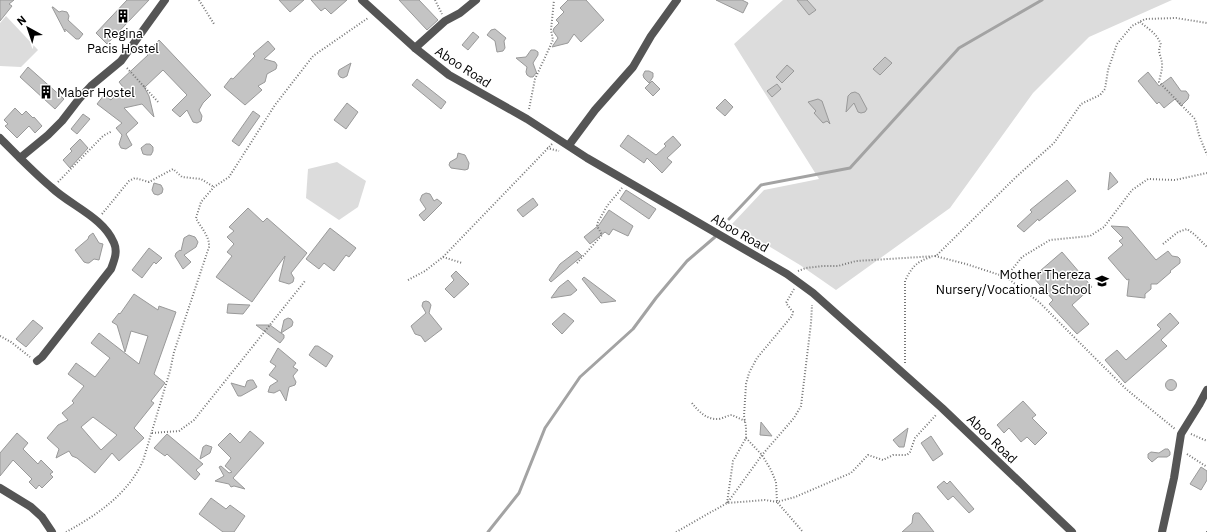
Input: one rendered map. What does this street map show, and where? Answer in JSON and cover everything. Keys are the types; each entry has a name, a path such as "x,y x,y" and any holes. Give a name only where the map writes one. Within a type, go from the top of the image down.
{"street":[{"path":"20,158 48,135 62,121 79,98 121,61 165,0"},
{"name":"Aboo Road","path":"362,0 414,48 450,76 527,118 587,158 787,274 813,293 942,408 1072,532"},
{"path":"414,48 444,21 460,13 476,0"},
{"path":"569,145 595,110 633,66 651,36 677,0"},
{"path":"0,138 52,188 97,220 108,232 115,244 116,254 111,270 42,357 37,361"},
{"path":"1162,532 1182,433 1207,390"},
{"path":"0,488 32,508 42,517 52,532"}],"path":[{"path":"199,0 214,24"},
{"path":"435,0 444,21"},
{"path":"527,118 535,79 553,40 551,30 554,0"},
{"path":"66,532 81,524 102,509 129,485 138,473 143,461 170,371 174,352 209,247 206,235 196,218 201,202 214,187 229,177 275,105 314,56 376,13"},
{"path":"905,375 905,281 908,275 920,261 936,256 1015,178 1054,143 1081,104 1100,95 1105,89 1108,70 1117,44 1132,26 1145,19 1176,18 1207,22"},
{"path":"1140,22 1153,32 1160,40 1161,44 1158,48 1162,59 1162,66 1159,82 1195,120 1207,155"},
{"path":"121,61 159,103"},
{"path":"52,188 65,177 103,136 112,131"},
{"path":"408,280 425,271 443,257 558,138"},
{"path":"97,220 129,181 136,178 149,182 173,169 182,177 201,179 214,187"},
{"path":"1006,277 1022,257 1050,240 1090,236 1104,228 1132,190 1148,179 1175,180 1207,173"},
{"path":"577,263 602,235 597,224 614,197 628,181"},
{"path":"1163,244 1178,232 1187,229 1207,247"},
{"path":"787,274 806,268 838,266 856,261 936,256 1006,277 1039,302 1126,389 1182,433 1207,441"},
{"path":"443,257 462,263"},
{"path":"152,433 179,431 194,420 305,281"},
{"path":"727,503 734,461 746,438 746,384 752,366 757,358 765,351 768,344 792,316 792,312 786,304 798,282"},
{"path":"676,532 727,503 762,455 794,418 801,406 813,293"},
{"path":"0,336 37,361"},
{"path":"692,403 699,412 707,417 719,419 732,415 745,421"},
{"path":"727,503 765,500 777,502 795,497 850,473 868,455 883,460 893,455 907,455 910,452 915,438 942,408"},
{"path":"746,438 762,455 771,470 776,482 777,502 803,532"},
{"path":"1178,450 1183,450 1207,468"}],"shaded area":[{"path":"783,0 1172,0 1089,37 1033,93 950,208 836,290 800,265 732,224 764,190 819,179 734,44"},
{"path":"6,16 38,50 21,67 0,66 0,23"},
{"path":"337,162 366,181 358,207 339,220 306,198 308,169"}],"building":[{"path":"0,0 14,0 9,4 12,6 0,21"},
{"name":"Regina Pacis Hostel","path":"127,0 149,0 107,44 96,33"},
{"path":"279,0 304,0 290,12"},
{"path":"311,0 347,0 331,14 325,8 321,11"},
{"path":"399,0 419,0 438,20 427,30"},
{"path":"568,0 586,0 604,20 581,42 574,34 568,43 552,47 558,38 553,31 559,23 556,20 564,12 560,8"},
{"path":"716,0 742,0 748,3 743,13"},
{"path":"797,0 807,0 816,10 809,15"},
{"path":"52,7 59,12 67,12 69,16 68,20 83,34 79,39 76,39 65,29 65,32"},
{"path":"495,29 506,38 504,41 505,48 503,51 497,52 495,41 487,35 491,30"},
{"path":"473,32 479,37 468,50 462,45"},
{"path":"159,40 211,95 203,103 199,110 202,116 201,121 197,123 193,122 187,110 180,117 172,110 187,95 163,70 145,87 143,85 149,96 154,117 142,104 124,108 138,123 126,134 132,145 126,149 121,148 119,144 122,135 116,128 122,123 97,104 104,95 111,100 123,87 119,82 148,55 146,53"},
{"path":"268,41 275,49 264,59 275,62 277,65 276,69 267,74 265,82 258,86 262,90 245,105 224,87 231,78 233,79 255,56 253,54"},
{"path":"531,50 538,52 538,55 533,63 537,74 536,73 533,77 527,75 527,67 516,58 526,57"},
{"path":"885,57 892,63 880,75 873,69"},
{"path":"351,63 347,76 343,78 340,77 338,74 339,70"},
{"path":"787,65 794,71 782,83 776,77"},
{"name":"Maber Hostel","path":"28,67 64,99 55,109 20,77"},
{"path":"645,71 653,73 653,77 649,83 643,75"},
{"path":"1148,72 1159,86 1171,77 1181,91 1186,91 1189,95 1188,99 1181,106 1175,99 1164,108 1159,102 1157,104 1138,81"},
{"path":"417,79 446,102 441,109 412,85"},
{"path":"652,81 660,89 653,96 645,88"},
{"path":"777,84 781,89 772,97 767,91"},
{"path":"855,92 859,94 867,109 865,112 858,112 854,103 846,112 848,96"},
{"path":"725,99 733,107 725,116 716,108"},
{"path":"818,99 822,101 830,124 827,121 823,123 814,113 816,111 808,102"},
{"path":"347,103 358,112 346,129 334,120"},
{"path":"15,108 22,115 26,111 42,126 35,133 29,126 17,138 5,126 8,124 4,120"},
{"path":"253,111 260,116 239,146 232,141"},
{"path":"83,114 90,119 77,134 71,129"},
{"path":"628,135 656,155 666,146 664,144 673,136 681,145 667,158 672,162 662,173 647,158 644,163 620,146"},
{"path":"80,139 88,148 70,168 63,160 72,151 70,149"},
{"path":"146,144 150,144 153,147 151,155 143,154 141,148"},
{"path":"458,153 465,155 469,163 468,169 451,168 449,165 450,162 457,158"},
{"path":"1110,172 1118,182 1108,190"},
{"path":"1067,180 1076,191 1039,221 1038,219 1024,232 1017,226 1032,212 1030,210"},
{"path":"154,183 161,185 163,189 162,193 158,195 154,194 152,190"},
{"path":"626,190 656,209 649,219 620,199"},
{"path":"426,193 430,194 434,201 437,199 442,203 424,221 419,215 426,209 420,200 422,195"},
{"path":"533,198 538,205 523,217 517,210"},
{"path":"248,208 263,222 267,218 307,253 291,273 294,278 293,282 289,284 279,281 285,256 252,302 216,277 232,256 227,252 234,244 227,237 234,231 229,227"},
{"path":"609,210 633,226 628,236 613,229 609,235 605,232 590,244 584,237 599,225"},
{"path":"1111,226 1128,227 1156,260 1168,251 1172,256 1180,259 1180,263 1170,271 1171,272 1157,284 1151,284 1151,289 1145,294 1145,298 1127,296 1129,279 1127,280 1108,258 1123,245 1119,241 1123,238"},
{"path":"330,228 356,248 349,257 346,255 334,271 324,263 319,269 306,259"},
{"path":"93,233 99,243 103,244 99,260 94,259 87,263 84,262 75,250"},
{"path":"189,235 195,237 198,242 196,247 184,255 191,262 183,269 175,256 176,253 180,250 181,251 184,238"},
{"path":"149,248 162,258 156,264 154,262 142,278 132,270"},
{"path":"577,251 582,256 551,282 549,280 560,264"},
{"path":"1062,252 1092,287 1072,305 1089,324 1077,334 1049,304 1053,300 1033,277"},
{"path":"456,271 469,284 454,298 445,289 454,280 451,276"},
{"path":"584,277 616,301 601,303 582,279"},
{"path":"568,280 577,290 571,295 551,298 559,287"},
{"path":"134,294 158,310 159,306 176,312 154,374 165,383 151,401 154,403 134,428 144,438 119,461 112,453 95,473 77,458 72,456 69,451 56,458 59,449 47,438 58,425 68,420 62,413 74,403 72,401 84,386 68,374 76,363 95,377 110,358 91,343 99,333 139,364 148,336 131,331 125,352 117,325 112,322 119,313 120,314","holes":["93,417 117,435 101,450 81,427"]},
{"path":"426,301 431,305 429,313 442,329 425,342 421,336 415,334 411,326 426,313 422,306 423,302"},
{"path":"228,304 250,305 243,314 227,313"},
{"path":"564,313 574,321 562,334 552,324"},
{"path":"1170,313 1179,323 1161,340 1167,346 1125,383 1105,360 1117,350 1126,360 1161,329 1157,325"},
{"path":"288,318 291,319 293,322 292,326 281,333 284,320"},
{"path":"33,320 43,328 26,347 16,339"},
{"path":"256,325 270,325 284,335 284,338 280,343"},
{"path":"315,346 318,346 333,356 326,367 309,355"},
{"path":"278,348 296,363 293,367 298,370 293,376 296,382 295,385 289,387 286,401 280,390 274,393 268,392 270,386 278,381 269,375 276,366 270,362"},
{"path":"1171,379 1175,381 1177,385 1175,389 1171,391 1167,389 1165,385 1167,381"},
{"path":"253,380 257,387 241,396 238,396 231,383 245,387 247,381"},
{"path":"1023,401 1036,415 1032,418 1047,433 1035,445 1027,437 1021,442 1009,428 1004,433 997,425"},
{"path":"761,422 772,436 760,435"},
{"path":"908,428 904,447 899,447 893,440"},
{"path":"250,431 264,443 233,478 245,489 234,486 231,487 229,484 215,481 224,476 219,467 221,466 229,473 232,472 225,466 231,458 218,445 230,433 240,443"},
{"path":"17,433 28,443 23,449 38,464 41,460 53,472 50,474 53,477 42,488 39,485 36,489 29,482 32,479 13,460 0,476 0,453"},
{"path":"167,434 203,464 196,470 200,474 195,480 167,454 165,456 154,448"},
{"path":"931,436 943,454 933,461 921,443"},
{"path":"206,445 212,447 210,453 200,459 203,447"},
{"path":"1165,449 1168,449 1170,452 1170,455 1167,457 1158,457 1152,462 1148,458 1148,454 1151,452 1159,453"},
{"path":"1201,467 1207,471 1207,480 1201,490 1190,484"},
{"path":"944,481 947,484 950,481 974,509 969,513 953,496 948,500 937,487"},
{"path":"211,498 226,509 230,505 245,516 234,532 223,532 199,514"},
{"path":"915,513 919,513 934,532 902,532 912,523 913,515"}],"waterway":[{"path":"729,219 761,185 850,168 959,48 1042,0"},
{"path":"488,532 519,493 545,428 580,377 633,329 656,298 687,261 715,237"}],"place":[{"name":"Regina Pacis Hostel","path":"123,16"},
{"name":"Maber Hostel","path":"46,92"},
{"name":"Mother Thereza Nursery/Vocational School","path":"1102,281"}]}
